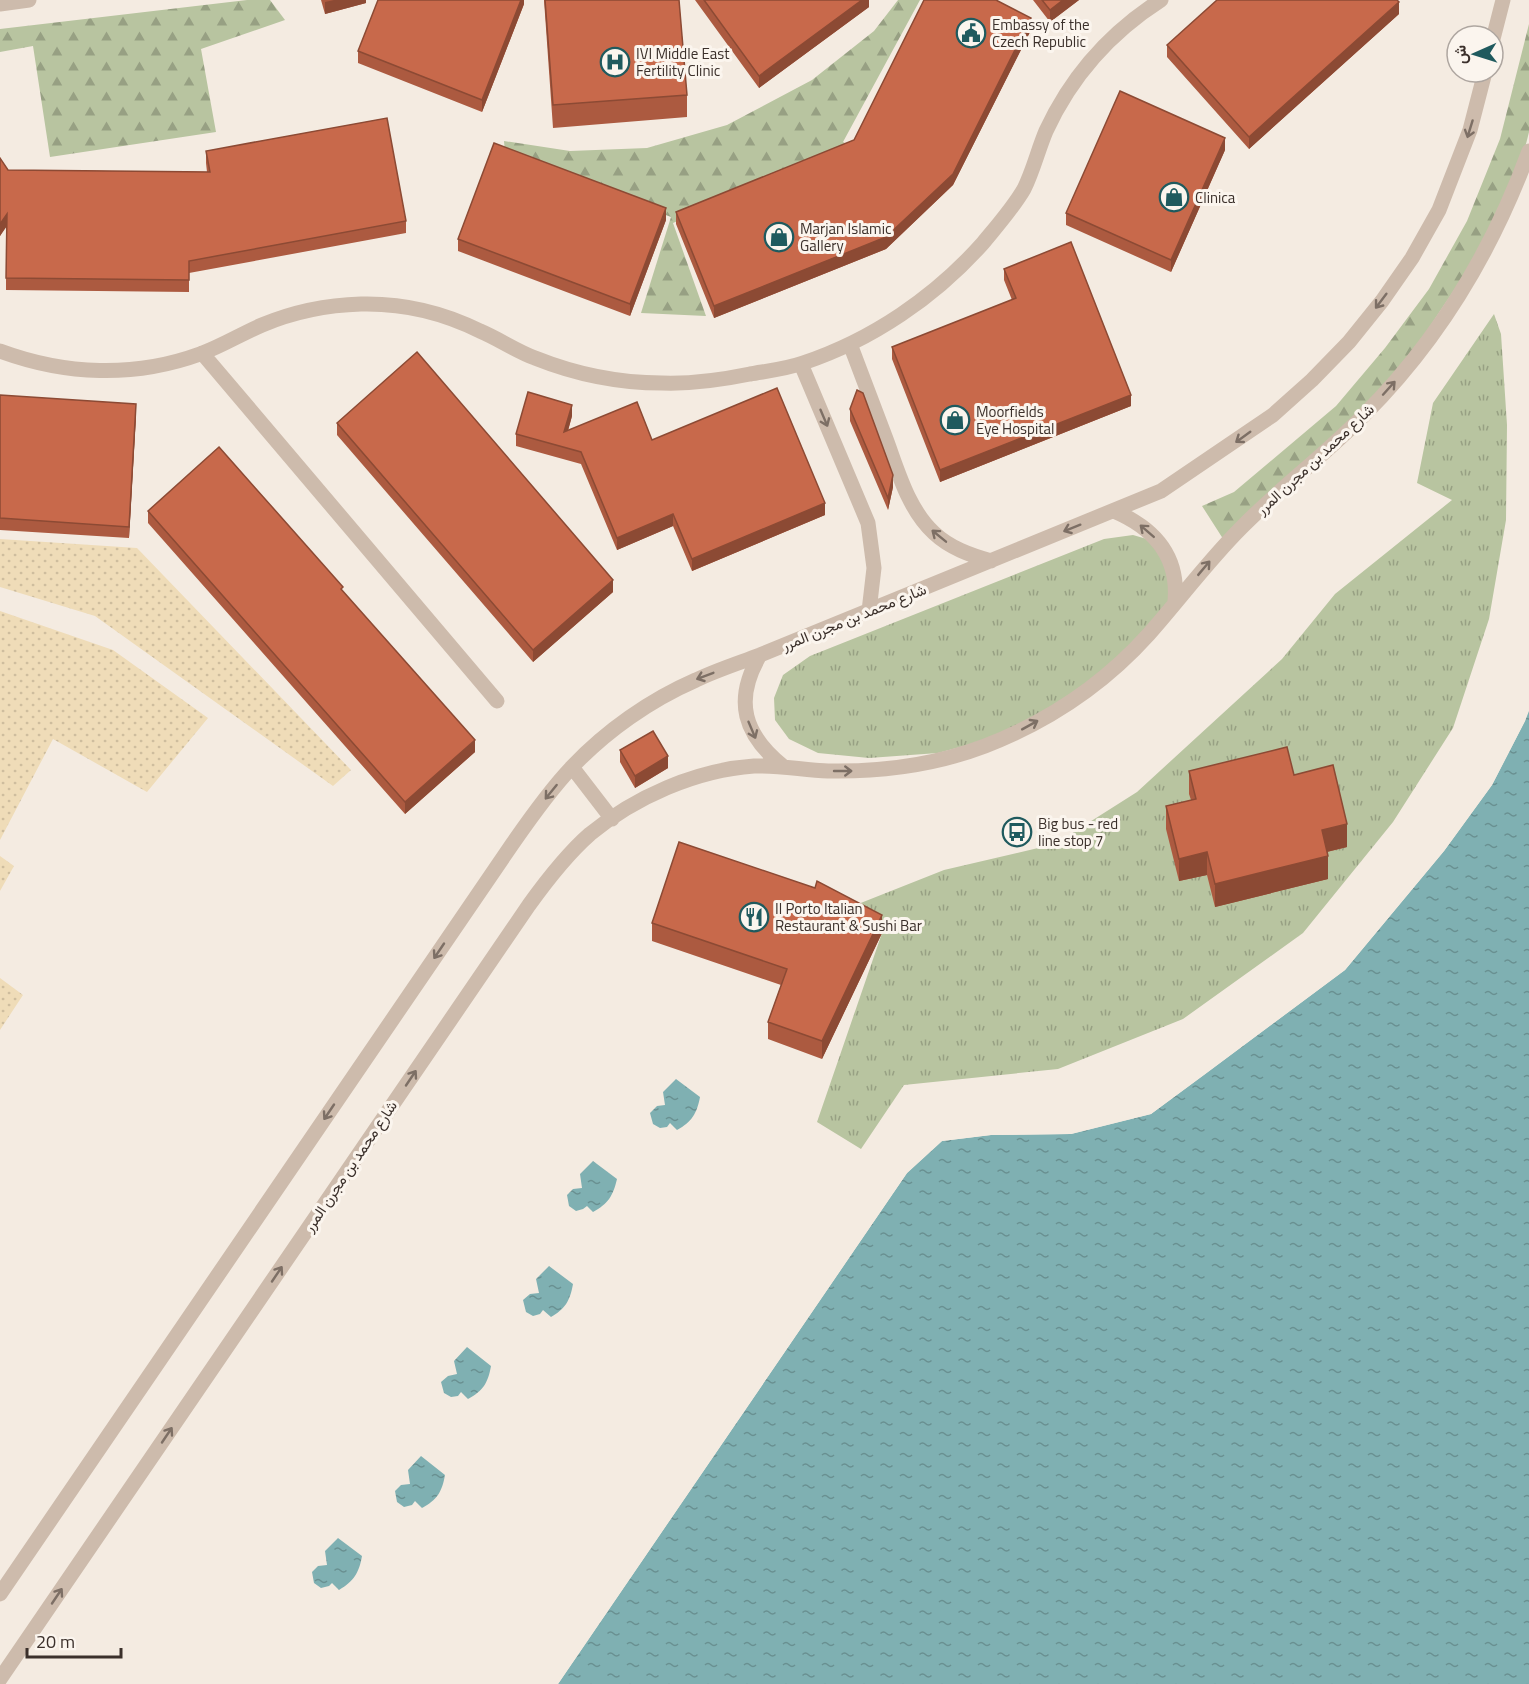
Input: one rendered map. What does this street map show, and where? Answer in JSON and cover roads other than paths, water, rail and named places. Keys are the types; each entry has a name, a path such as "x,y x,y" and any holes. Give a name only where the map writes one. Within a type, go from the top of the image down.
{"street":[{"path":"0,4 28,0"},
{"path":"0,351 59,368 87,371 144,369 202,354 290,314 326,307 362,304 397,305 432,312 484,332 507,347 536,359 587,374 629,381 662,384 696,382 801,364 850,344 912,308 942,285 969,258 999,225 1024,188 1045,133 1073,82 1117,33 1161,0"},
{"path":"1497,24 1503,0"},
{"name":"شارع محمد بن مجرن المرر","path":"0,1594 513,843 572,766 608,734 648,706 694,680 1161,491 1274,415 1349,342 1382,301 1412,258 1439,210 1470,130 1482,84"},
{"name":"شارع محمد بن مجرن المرر","path":"0,1679 529,905 569,854 591,834 650,795 703,776 730,769 758,766 825,771 865,771 906,766 955,756 984,746 1021,731 1057,711 1106,675 1150,633 1175,601 1240,528 1266,502 1340,439 1404,372 1439,326 1470,277 1495,232 1529,151"},
{"path":"850,344 903,484 922,521 952,546 970,555 991,561"},
{"path":"202,354 497,701"},
{"path":"801,364 868,523 874,568 869,611"},
{"path":"1114,511 1144,527 1166,553 1177,585 1175,601"},
{"path":"760,655 751,672 746,689 745,707 749,725 757,742 784,767"},
{"path":"572,766 612,819"}],"water":[{"path":"1529,711 1529,1684 558,1684 907,1173 942,1141 991,1135 1071,1134 1151,1114 1204,1075 1345,970 1444,851 1492,785"},
{"path":"676,1079 700,1097 697,1108 690,1120 677,1130 670,1123 667,1127 660,1128 653,1124 650,1113 657,1106 665,1105 663,1092"},
{"path":"593,1161 617,1179 614,1190 606,1203 593,1212 587,1206 576,1211 569,1206 567,1195 573,1189 582,1188 580,1174"},
{"path":"549,1266 573,1284 570,1295 563,1308 551,1317 543,1310 540,1314 533,1316 526,1312 523,1300 530,1294 539,1293 536,1279"},
{"path":"467,1347 491,1366 488,1377 481,1390 468,1399 461,1392 458,1396 451,1397 444,1393 441,1382 448,1376 457,1374 454,1361"},
{"path":"421,1456 445,1475 442,1486 435,1499 422,1508 415,1501 412,1505 404,1507 397,1502 395,1491 401,1485 410,1484 408,1470"},
{"path":"338,1538 362,1556 359,1567 352,1580 339,1590 332,1583 321,1588 314,1583 312,1572 318,1566 327,1565 325,1551"}],"place":[{"name":"Embassy of the Czech Republic","path":"971,33"},
{"name":"IVI Middle East Fertility Clinic","path":"615,62"},
{"name":"Clinica","path":"1174,197"},
{"name":"Marjan Islamic Gallery","path":"779,237"},
{"name":"Moorfields Eye Hospital","path":"955,420"},
{"name":"Big bus - red line stop 7","path":"1017,832"},
{"name":"Il Porto Italian Restaurant & Sushi Bar","path":"754,917"}]}
